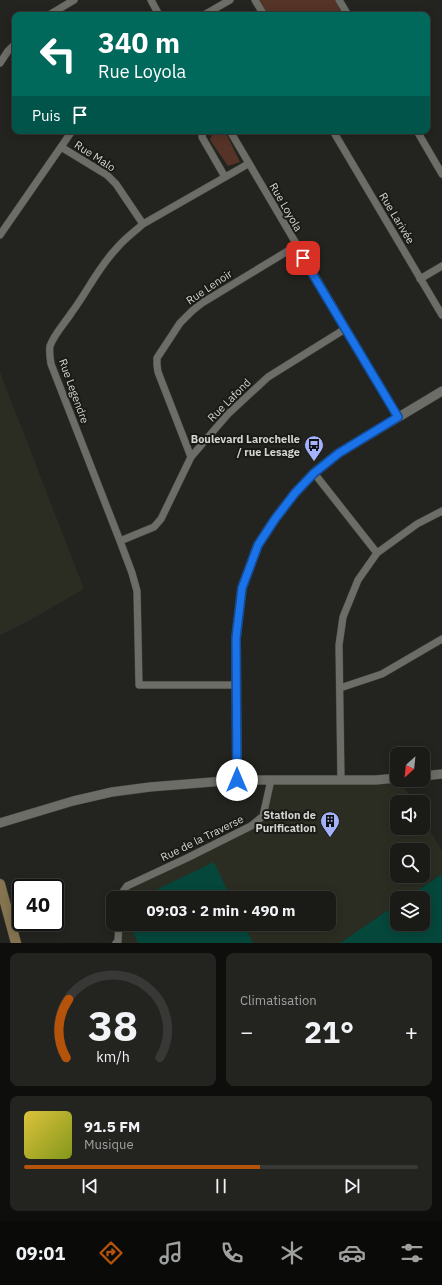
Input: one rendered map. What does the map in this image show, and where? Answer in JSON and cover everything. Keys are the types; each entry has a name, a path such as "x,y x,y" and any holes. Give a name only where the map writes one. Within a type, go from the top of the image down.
{"main road":[{"path":"0,884 16,943"}],"street":[{"path":"54,12 74,0"},
{"path":"151,0 157,12"},
{"path":"209,12 230,0"},
{"path":"255,0 262,12"},
{"path":"339,0 346,12"},
{"path":"0,63 12,47"},
{"path":"0,236 70,134"},
{"path":"202,134 202,137 226,176"},
{"name":"Rue Loyola","path":"232,134 296,246 398,417"},
{"name":"Rue Larivée","path":"334,134 442,315"},
{"path":"419,134 442,174"},
{"name":"Rue Malo","path":"62,147 107,175 116,184 143,224"},
{"name":"Rue Legendre","path":"236,685 138,685 137,591 132,573 51,364 49,354 51,345 57,333 104,263 128,236 143,224 248,164"},
{"name":"Rue Lenoir","path":"192,457 158,372 157,358 180,323 202,303 296,246"},
{"path":"420,280 442,266"},
{"name":"Rue Lafond","path":"120,542 154,527 161,519 192,457 228,414 268,377 345,329"},
{"path":"237,780 236,638 242,588 258,545 275,519 295,493 314,473 339,453 442,392"},
{"path":"314,473 377,553"},
{"path":"341,780 339,644 343,617 358,580 377,553 416,524 442,511"},
{"path":"340,688 382,674 442,639"},
{"path":"430,775 442,774"},
{"path":"0,823 72,801 112,792 150,787 237,780 376,780 390,779"},
{"name":"Rue de la Traverse","path":"123,891 127,886 251,826 263,816 271,780"},
{"path":"116,943 118,941 119,931"}],"shaded area":[{"path":"255,0 339,0 346,12 262,12"},
{"path":"212,134 226,134 240,162 228,166 210,140"},
{"path":"0,372 84,589 30,620 0,635"},
{"path":"271,780 390,780 390,787 404,787 409,795 390,795 390,835 430,835 430,831 442,851 442,874 430,882 430,843 390,843 390,883 428,883 416,891 390,891 390,909 340,943 118,943 120,931 336,931 336,891 126,891 127,886 251,826 263,816"},
{"path":"214,862 228,891 154,891"},
{"path":"442,874 442,943 340,943 390,909 390,931 430,931 430,891 416,891"},
{"path":"132,931 247,931 253,943 138,943"}],"place":[{"name":"Boulevard Larochelle / rue Lesage","path":"314,462"},
{"name":"Station de Purification","path":"330,838"}],"route":[{"path":"237,780 236,638 242,588 258,545 275,519 295,493 314,473 339,453 398,417 303,258"}]}
